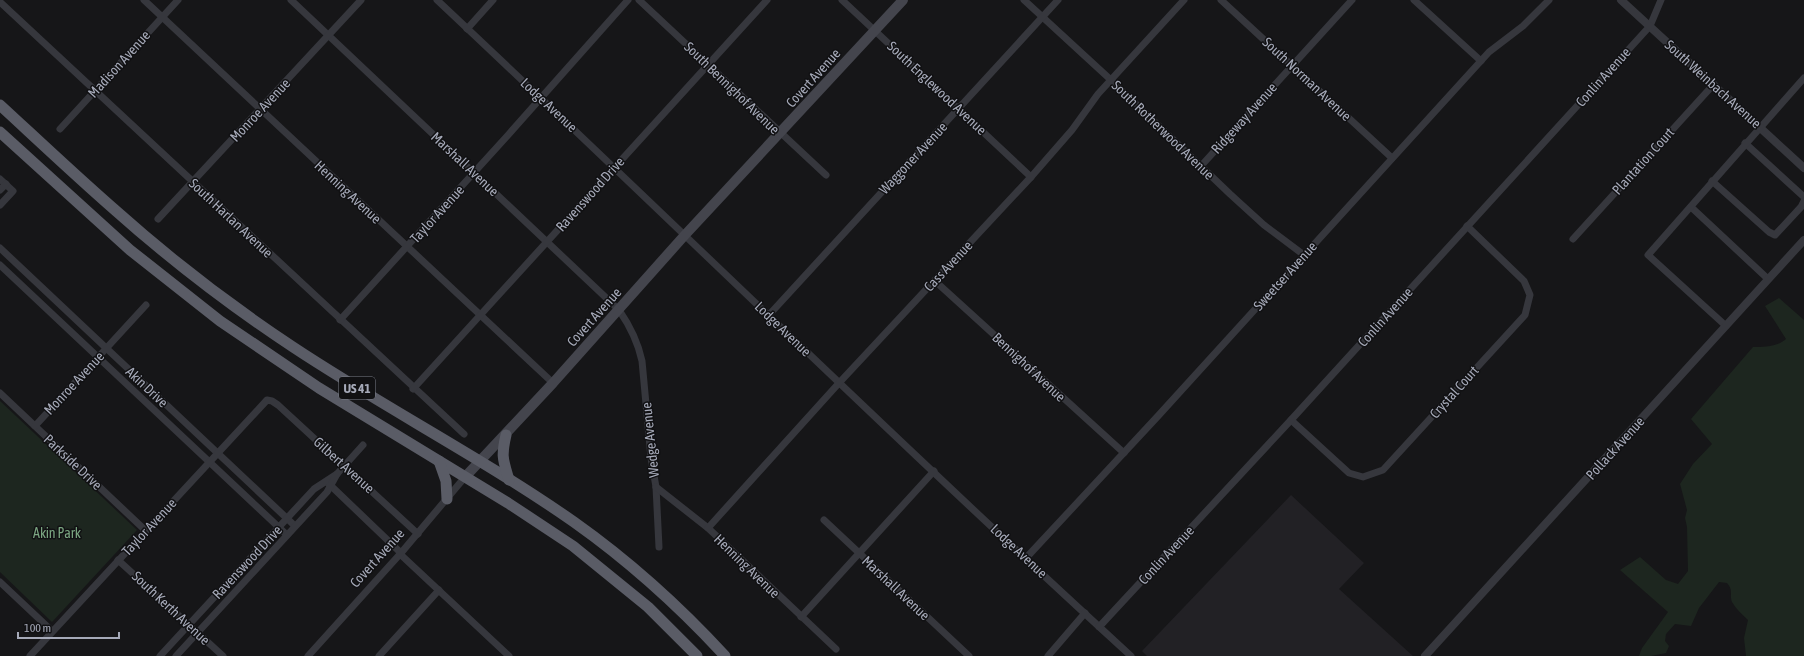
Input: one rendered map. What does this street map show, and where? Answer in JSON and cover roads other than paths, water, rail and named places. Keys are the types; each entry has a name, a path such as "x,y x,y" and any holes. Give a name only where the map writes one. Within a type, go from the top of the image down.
{"highway":[{"path":"0,105 3,114 0,118"},
{"name":"US 41","path":"0,105 121,216 194,276 242,312 322,366 509,480 576,523 624,560 673,602 725,656"},
{"name":"US 41","path":"0,132 130,250 220,321 318,388 551,530 597,564 648,607 697,656"},
{"path":"506,435 502,458 509,480"},
{"path":"439,461 446,481 447,499"}],"main road":[{"name":"Covert Avenue","path":"466,477 554,383 684,236 781,134 903,0"}],"street":[{"name":"Henning Avenue","path":"144,0 554,383"},
{"name":"Madison Avenue","path":"60,129 178,0"},
{"name":"Marshall Avenue","path":"291,0 619,310 633,334"},
{"name":"Monroe Avenue","path":"158,219 361,0"},
{"name":"Lodge Avenue","path":"437,0 576,130 613,168 768,316 1131,656"},
{"path":"467,28 493,0"},
{"name":"Taylor Avenue","path":"340,320 474,173 628,0"},
{"name":"South Bennighof Avenue","path":"639,0 826,175"},
{"name":"Ravenswood Drive","path":"413,389 767,0"},
{"name":"South Englewood Avenue","path":"842,0 1031,177"},
{"name":"South Rotherwood Avenue","path":"1024,0 1043,16 1264,225 1304,255"},
{"name":"Waggoner Avenue","path":"768,316 1058,0"},
{"name":"Cass Avenue","path":"708,528 839,383 1031,177 1072,130 1093,99 1184,0"},
{"name":"South Norman Avenue","path":"1221,0 1392,158"},
{"name":"Ridgeway Avenue","path":"1201,166 1352,0"},
{"path":"1414,0 1481,61"},
{"name":"Sweetser Avenue","path":"1026,558 1124,453 1481,61 1498,44 1523,26 1549,0"},
{"name":"South Weinbach Avenue","path":"1622,0 1804,168"},
{"name":"Conlin Avenue","path":"1099,627 1291,420 1650,26 1662,0"},
{"name":"South Harlan Avenue","path":"0,2 413,389 464,434"},
{"path":"1726,326 1648,255 1760,126 1804,78"},
{"name":"Plantation Court","path":"1573,238 1714,84"},
{"path":"1745,144 1804,197"},
{"path":"0,179 13,191 0,205"},
{"path":"1712,181 1769,232 1775,235 1801,207 1804,201"},
{"path":"0,190 6,184"},
{"path":"1691,207 1768,279"},
{"name":"Crystal Court","path":"1291,420 1349,473 1363,477 1383,470 1525,315 1530,296 1524,280 1467,226"},
{"name":"Pollack Avenue","path":"1425,656 1804,240"},
{"name":"Akin Drive","path":"0,248 295,526"},
{"name":"Akin Drive","path":"0,265 287,535"},
{"name":"Bennighof Avenue","path":"935,281 1124,453"},
{"name":"Monroe Avenue","path":"34,426 146,305"},
{"name":"Wedge Avenue","path":"633,334 639,347 642,360 651,458 656,487 659,547"},
{"name":"Parkside Drive","path":"0,393 146,531"},
{"name":"Taylor Avenue","path":"30,656 264,402 269,400"},
{"name":"Gilbert Avenue","path":"269,400 278,405 345,465 418,534"},
{"name":"Ravenswood Drive","path":"176,656 331,486 337,474 363,445"},
{"path":"801,617 934,471"},
{"name":"Ravenswood Drive","path":"160,656 316,487 325,480 337,474"},
{"name":"Covert Avenue","path":"308,656 401,554 466,477"},
{"name":"Gilbert Avenue","path":"325,480 509,656"},
{"name":"Henning Avenue","path":"656,487 708,528 836,649"},
{"name":"Marshall Avenue","path":"824,520 969,656"},
{"name":"South Kerth Avenue","path":"118,560 223,656"},
{"path":"0,582 52,632"},
{"path":"379,656 439,590"},
{"path":"1048,656 1085,613"}],"park label":[{"name":"Akin Park","path":"57,533"}]}
